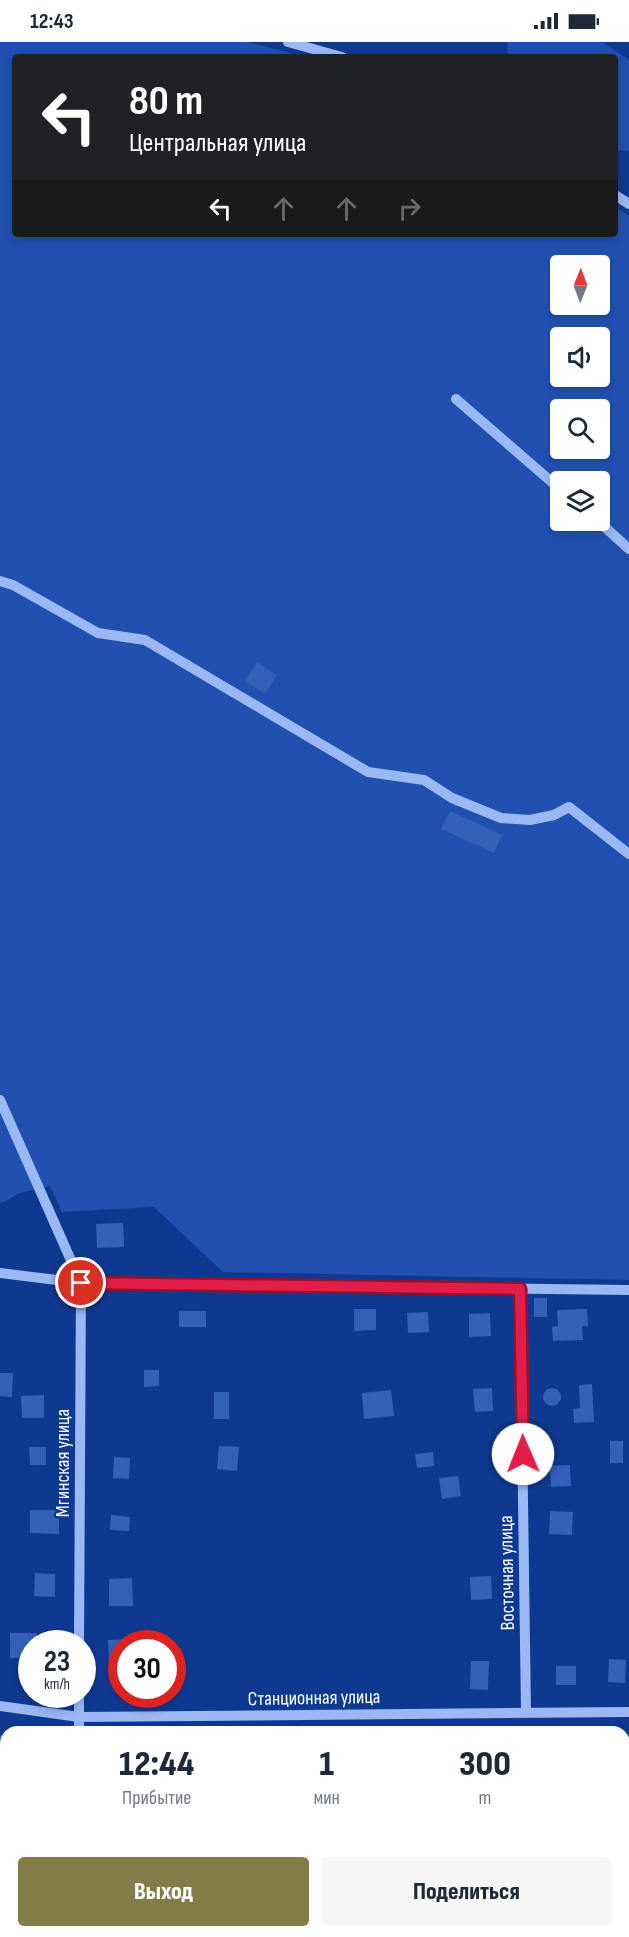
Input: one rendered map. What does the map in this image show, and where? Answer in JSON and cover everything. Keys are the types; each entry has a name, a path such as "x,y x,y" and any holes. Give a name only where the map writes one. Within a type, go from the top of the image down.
{"street":[{"path":"288,42 331,54"},
{"path":"456,399 550,480"},
{"path":"609,531 629,549"},
{"path":"0,580 98,633 145,640 368,772 424,780 452,798 501,818 530,820 554,816 569,807 629,854"},
{"path":"0,1100 81,1283"},
{"path":"0,1273 81,1283 629,1290"},
{"name":"Мгинская улица","path":"79,1630 81,1283"},
{"name":"Восточная улица","path":"520,1289 526,1713"},
{"name":"Станционная улица","path":"0,1706 79,1717 629,1712"},
{"path":"79,1708 79,1726"}],"shaded area":[{"path":"0,42 248,42 293,54 12,54 12,237 618,237 618,209 629,216 629,1280 223,1272 154,1207 62,1212 50,1186 20,1193 0,1204"},
{"path":"508,42 602,42 629,60 629,151 618,150 618,54 507,53"}],"building":[{"path":"257,662 277,675 265,694 245,681"},
{"path":"450,811 502,835 494,853 441,829"},
{"path":"123,1223 124,1247 97,1248 96,1224"},
{"path":"534,1298 547,1298 547,1317 534,1317"},
{"path":"354,1309 376,1309 376,1330 354,1331"},
{"path":"587,1309 588,1326 582,1326 583,1340 553,1341 552,1327 558,1326 557,1310"},
{"path":"179,1311 206,1311 206,1327 179,1327"},
{"path":"428,1312 429,1332 408,1333 407,1313"},
{"path":"490,1313 491,1336 469,1337 469,1314"},
{"path":"144,1370 159,1370 159,1386 144,1387"},
{"path":"0,1373 13,1373 12,1397 0,1396"},
{"path":"592,1384 594,1422 574,1423 573,1409 580,1408 579,1385"},
{"path":"492,1388 493,1411 475,1412 473,1389"},
{"path":"552,1388 558,1391 561,1397 558,1403 552,1406 546,1403 543,1397 546,1391"},
{"path":"391,1390 394,1416 364,1419 362,1393"},
{"path":"214,1392 229,1392 229,1419 214,1419"},
{"path":"44,1395 44,1418 22,1418 21,1396"},
{"path":"610,1441 623,1441 623,1463 610,1463"},
{"path":"219,1446 239,1447 237,1471 217,1469"},
{"path":"29,1447 46,1447 46,1465 30,1465"},
{"path":"433,1452 434,1466 417,1468 415,1454"},
{"path":"114,1457 130,1458 129,1479 113,1478"},
{"path":"570,1465 571,1486 551,1487 550,1466"},
{"path":"458,1476 461,1496 442,1499 439,1478"},
{"path":"30,1510 59,1510 59,1534 30,1533"},
{"path":"550,1511 573,1512 572,1535 549,1534"},
{"path":"111,1515 130,1517 129,1531 110,1530"},
{"path":"35,1573 55,1574 55,1597 34,1596"},
{"path":"491,1576 492,1599 471,1600 470,1577"},
{"path":"132,1578 133,1606 109,1606 109,1579"},
{"path":"10,1633 18,1633 18,1658 10,1658"},
{"path":"609,1659 626,1660 625,1683 608,1682"},
{"path":"471,1661 489,1661 488,1690 470,1689"},
{"path":"556,1666 576,1666 576,1685 556,1685"}],"route":[{"path":"81,1283 520,1289 523,1454"}]}
